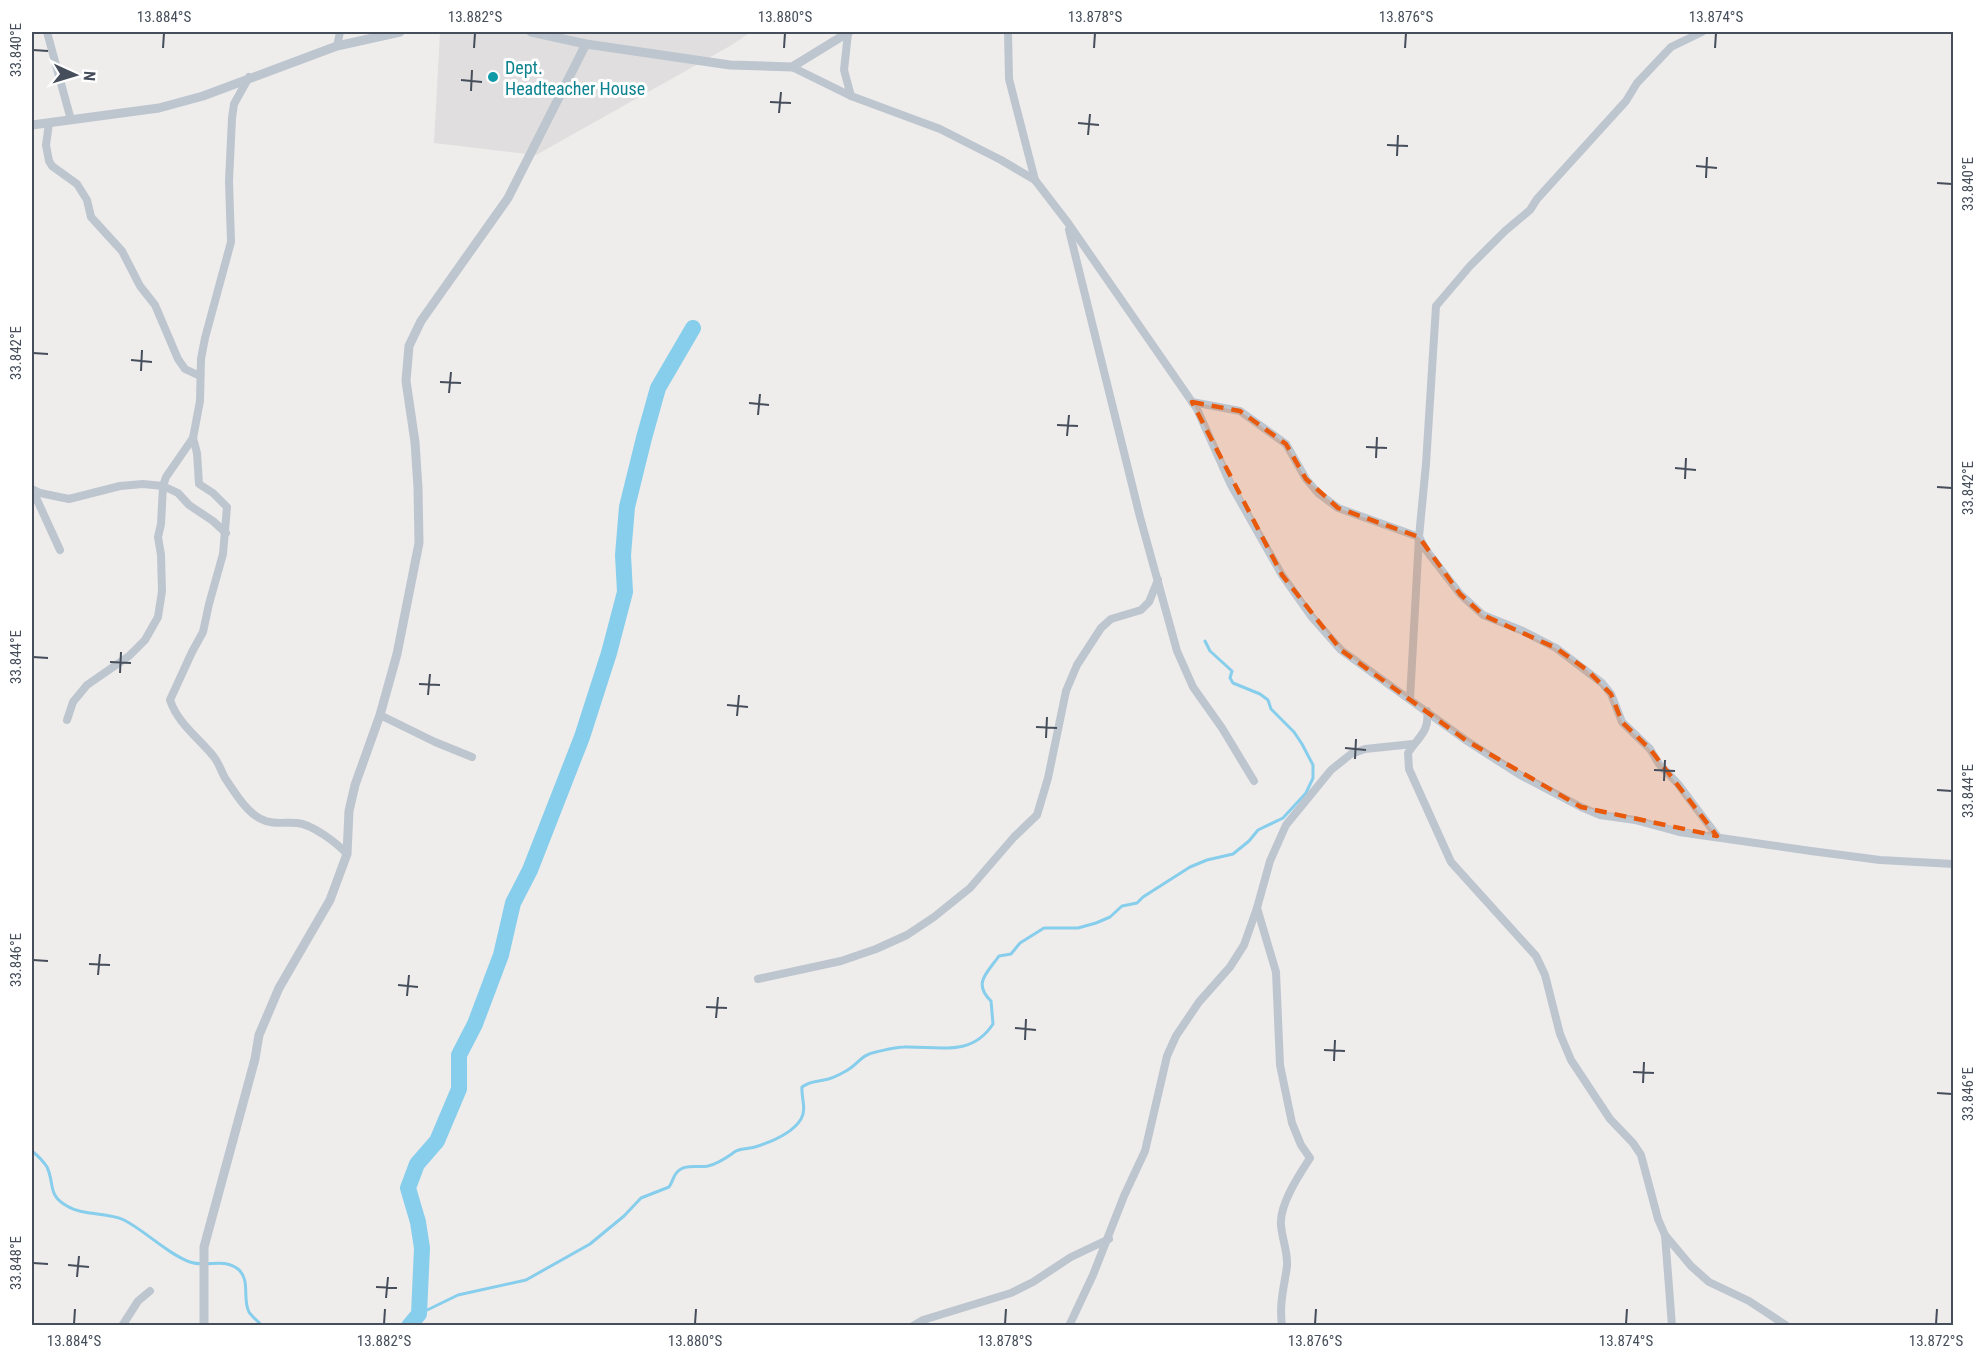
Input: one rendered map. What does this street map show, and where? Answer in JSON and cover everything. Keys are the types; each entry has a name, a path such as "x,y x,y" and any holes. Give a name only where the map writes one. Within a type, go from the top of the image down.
{"street":[{"path":"47,32 70,120"},
{"path":"337,46 340,32"},
{"path":"32,125 159,108 203,96 337,46 400,32"},
{"path":"531,32 586,44 730,65 792,67 851,96 940,129 1035,180 1068,223 1192,402 1231,485 1282,574 1311,616 1341,650 1467,741 1503,764 1600,815 1635,820 1679,832 1880,860 1953,864"},
{"path":"792,67 849,32"},
{"path":"849,32 844,70 851,96"},
{"path":"1008,32 1009,79 1035,180"},
{"path":"1410,699 1436,306 1470,266 1530,210 1537,199 1626,101 1637,83 1671,46 1702,32"},
{"path":"204,1326 204,1247 255,1059 259,1035 279,988 330,900 347,854 350,812 355,785 380,715 397,654 419,543 415,442 406,381 409,346 421,321 508,198 586,44"},
{"path":"67,720 73,702 87,685 129,656 145,640 158,617 162,591 158,537 163,486 166,477 193,438 200,401 200,375 208,324 231,242 229,181 234,104 249,77"},
{"path":"49,123 46,145 49,161 52,166 77,184 87,200 91,217 122,251 140,285 155,305 178,359 185,369 200,375"},
{"path":"1068,223 1140,517 1177,651 1193,687 1222,728 1254,781"},
{"path":"1192,402 1240,411 1286,444 1306,479 1318,493 1338,508 1419,537 1426,550 1460,594 1484,615 1556,648 1602,683 1611,694 1622,722 1650,749 1659,764 1678,784 1718,836"},
{"path":"193,438 197,453 199,484 213,493 227,507 226,533 203,632 170,700 173,710 215,759 224,777 250,812 261,820 272,823 304,825 334,842 347,854"},
{"path":"32,490 69,499 120,486 142,484 163,486 178,493 189,505 213,520 226,533"},
{"path":"32,490 60,550"},
{"path":"758,979 841,961 876,949 907,935 970,888 1014,837 1037,815 1048,777 1066,691 1077,664 1101,628 1120,615 1141,610 1149,602 1158,580"},
{"path":"1427,711 1426,730 1408,753 1409,770 1451,861 1536,956 1545,975 1560,1034 1571,1060 1610,1119 1641,1155 1658,1219 1665,1235 1691,1266 1709,1282 1749,1301 1787,1326"},
{"path":"380,715 472,757"},
{"path":"1069,1326 1145,1151 1167,1056 1176,1036 1198,1002 1230,967 1244,945 1270,861 1286,825 1331,770 1351,754 1365,749 1413,744"},
{"path":"1257,908 1276,972 1280,1065 1292,1123 1301,1145 1310,1158 1296,1180 1280,1222 1287,1258 1281,1294 1282,1326"},
{"path":"1665,1235 1672,1326"},
{"path":"913,1326 923,1320 1011,1293 1033,1282 1071,1257 1108,1239"},
{"path":"122,1326 138,1300 150,1291"}],"highlighted area":[{"path":"1192,402 1240,411 1286,444 1306,479 1338,508 1419,537 1460,594 1483,615 1556,648 1587,670 1611,694 1622,722 1650,749 1717,836 1581,807 1467,741 1341,650 1282,575"}],"shaded area":[{"path":"440,32 751,32 536,155 434,143"}],"waterway":[{"path":"409,1326 419,1314 422,1248 418,1222 408,1188 417,1164 437,1141 459,1089 459,1055 475,1024 501,955 513,903 530,870 582,737 609,653 625,592 623,555 627,507 644,438 658,388 693,328"},
{"path":"419,1314 458,1295 526,1280 590,1244 624,1216 641,1198 669,1187 681,1169 712,1165 738,1150 755,1147 781,1137 792,1129 803,1115 802,1087 838,1075 866,1055 901,1047 953,1048 974,1042 993,1024 991,1001 985,995 982,983 999,956 1011,954 1020,943 1044,928 1078,928 1110,917 1122,906 1137,903 1190,867 1233,854 1258,830 1283,818 1306,793 1313,778 1313,765 1294,732 1271,709 1268,700 1260,694 1233,683 1230,678 1232,671 1210,651 1205,641"},
{"path":"32,1151 47,1167 52,1189 57,1198 67,1206 124,1220 190,1262 220,1263 238,1269 244,1279 249,1312 262,1326"}],"place":[{"name":"Dept. Headteacher House","path":"493,77"}]}
